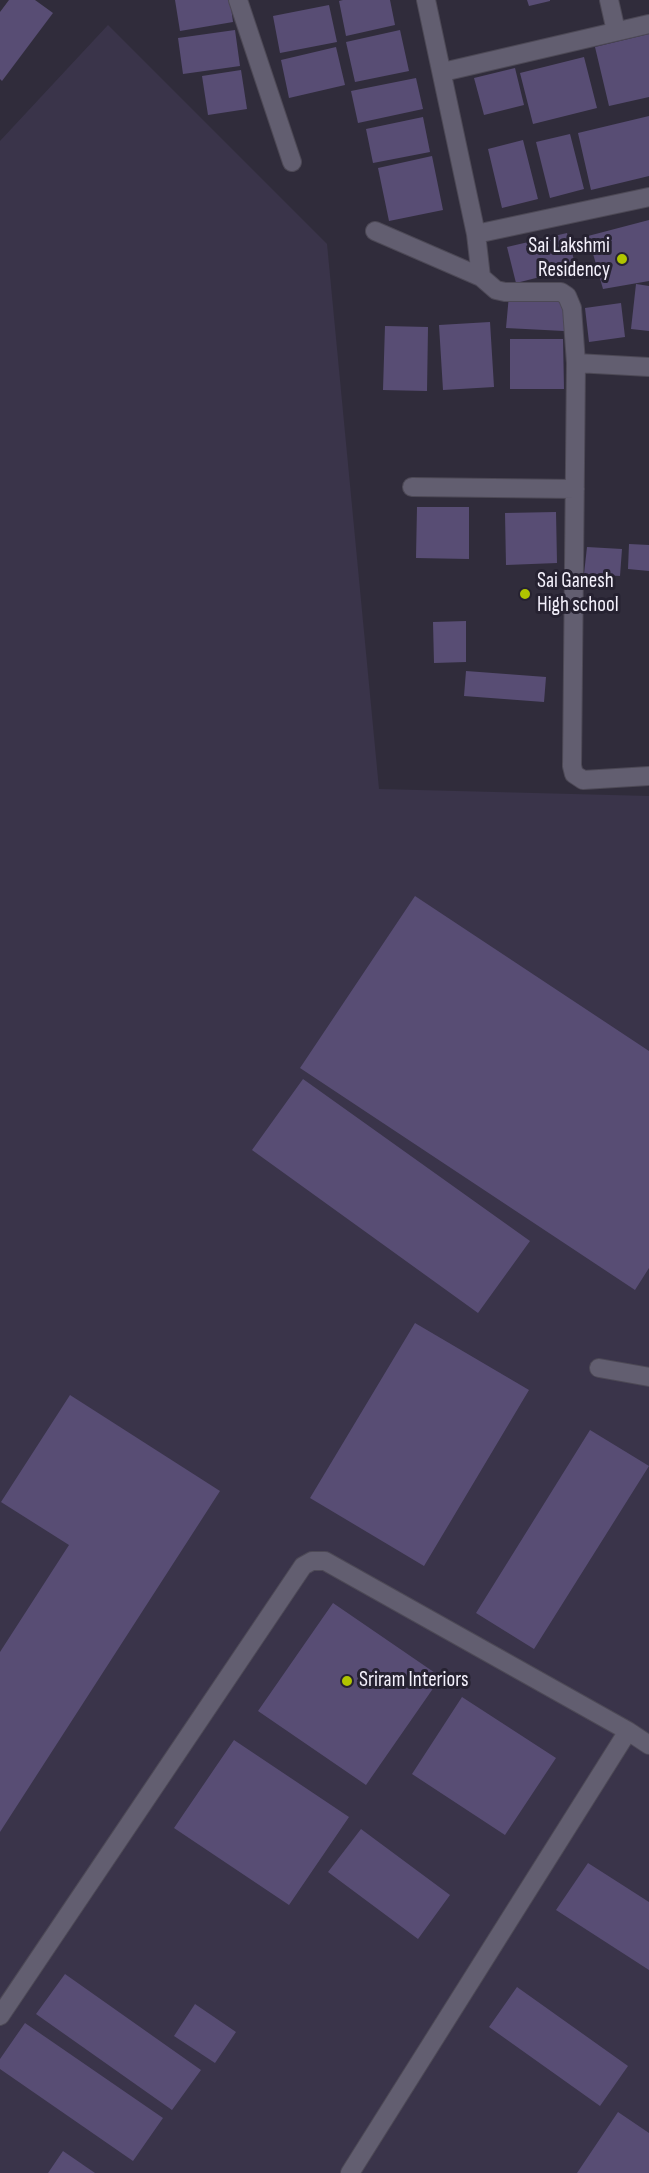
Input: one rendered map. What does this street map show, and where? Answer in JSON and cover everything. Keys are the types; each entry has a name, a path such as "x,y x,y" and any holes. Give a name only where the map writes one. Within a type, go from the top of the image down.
{"street":[{"path":"238,0 292,162"},
{"path":"426,0 476,234 482,277"},
{"path":"609,0 616,31"},
{"path":"443,72 649,24"},
{"path":"476,234 649,197"},
{"path":"375,231 482,277 496,290 561,292 567,297 572,308 576,363 572,766 574,774 583,780 649,776"},
{"path":"576,363 649,367"},
{"path":"412,487 575,489"},
{"path":"599,1368 649,1377"},
{"path":"0,2016 303,1566 312,1561 325,1561 649,1744"},
{"path":"350,2173 628,1731"}],"shaded area":[{"path":"108,25 327,244 379,789 649,796 649,2173 0,2173 0,141"}],"building":[{"path":"9,0 35,0 53,13 2,81 0,79 0,12"},
{"path":"175,0 230,0 233,22 180,31"},
{"path":"390,0 395,25 346,36 339,1"},
{"path":"527,0 550,0 550,1 529,6"},
{"path":"329,5 337,42 280,53 273,16"},
{"path":"235,30 240,66 183,74 178,38"},
{"path":"400,30 409,71 355,82 346,42"},
{"path":"649,34 649,97 609,106 595,47"},
{"path":"336,47 345,85 289,98 281,60"},
{"path":"584,57 597,108 533,124 520,73"},
{"path":"515,68 524,105 484,115 474,78"},
{"path":"241,70 247,109 208,115 202,76"},
{"path":"416,78 423,109 358,123 351,91"},
{"path":"649,116 649,176 591,190 578,133"},
{"path":"423,117 430,152 373,163 366,129"},
{"path":"570,134 584,189 550,198 536,142"},
{"path":"523,140 538,199 502,208 488,149"},
{"path":"432,156 443,210 389,221 378,168"},
{"name":"Sai Lakshmi Residency","path":"649,220 649,281 603,289 588,236"},
{"path":"567,233 576,268 516,283 507,247"},
{"path":"636,284 649,286 649,331 631,329"},
{"path":"509,295 567,299 564,331 506,328"},
{"path":"621,303 625,337 589,342 585,308"},
{"path":"490,322 494,387 443,390 439,325"},
{"path":"385,326 428,327 427,391 383,390"},
{"path":"510,339 563,339 564,389 510,389"},
{"path":"417,507 469,507 469,559 416,558"},
{"path":"556,512 557,563 506,565 505,513"},
{"path":"629,544 649,545 649,571 628,569"},
{"path":"587,547 622,549 620,576 584,574"},
{"path":"466,621 466,662 434,663 433,622"},
{"path":"466,671 546,677 544,702 464,696"},
{"path":"415,896 649,1051 649,1268 635,1290 300,1068"},
{"path":"303,1079 530,1241 478,1313 252,1150"},
{"path":"415,1323 529,1390 424,1566 310,1498"},
{"path":"70,1395 220,1491 0,1832 0,1652 69,1545 1,1502"},
{"path":"590,1430 649,1466 534,1649 476,1613"},
{"path":"333,1603 441,1677 366,1785 258,1711"},
{"path":"462,1697 556,1758 505,1835 412,1774"},
{"path":"234,1740 349,1817 289,1905 174,1828"},
{"path":"361,1829 450,1895 418,1939 328,1872"},
{"path":"588,1863 649,1902 649,1970 556,1910"},
{"path":"65,1974 201,2070 172,2110 36,2014"},
{"path":"517,1987 628,2066 600,2106 489,2027"},
{"path":"195,2004 236,2032 215,2063 174,2036"},
{"path":"25,2023 163,2118 133,2161 0,2069 0,2059"},
{"path":"618,2112 649,2133 649,2173 577,2173"},
{"path":"63,2151 95,2173 48,2173"}],"place":[{"name":"Sai Lakshmi Residency","path":"622,259"},
{"name":"Sai Ganesh High school","path":"525,594"},
{"name":"Sriram Interiors","path":"347,1681"}]}
